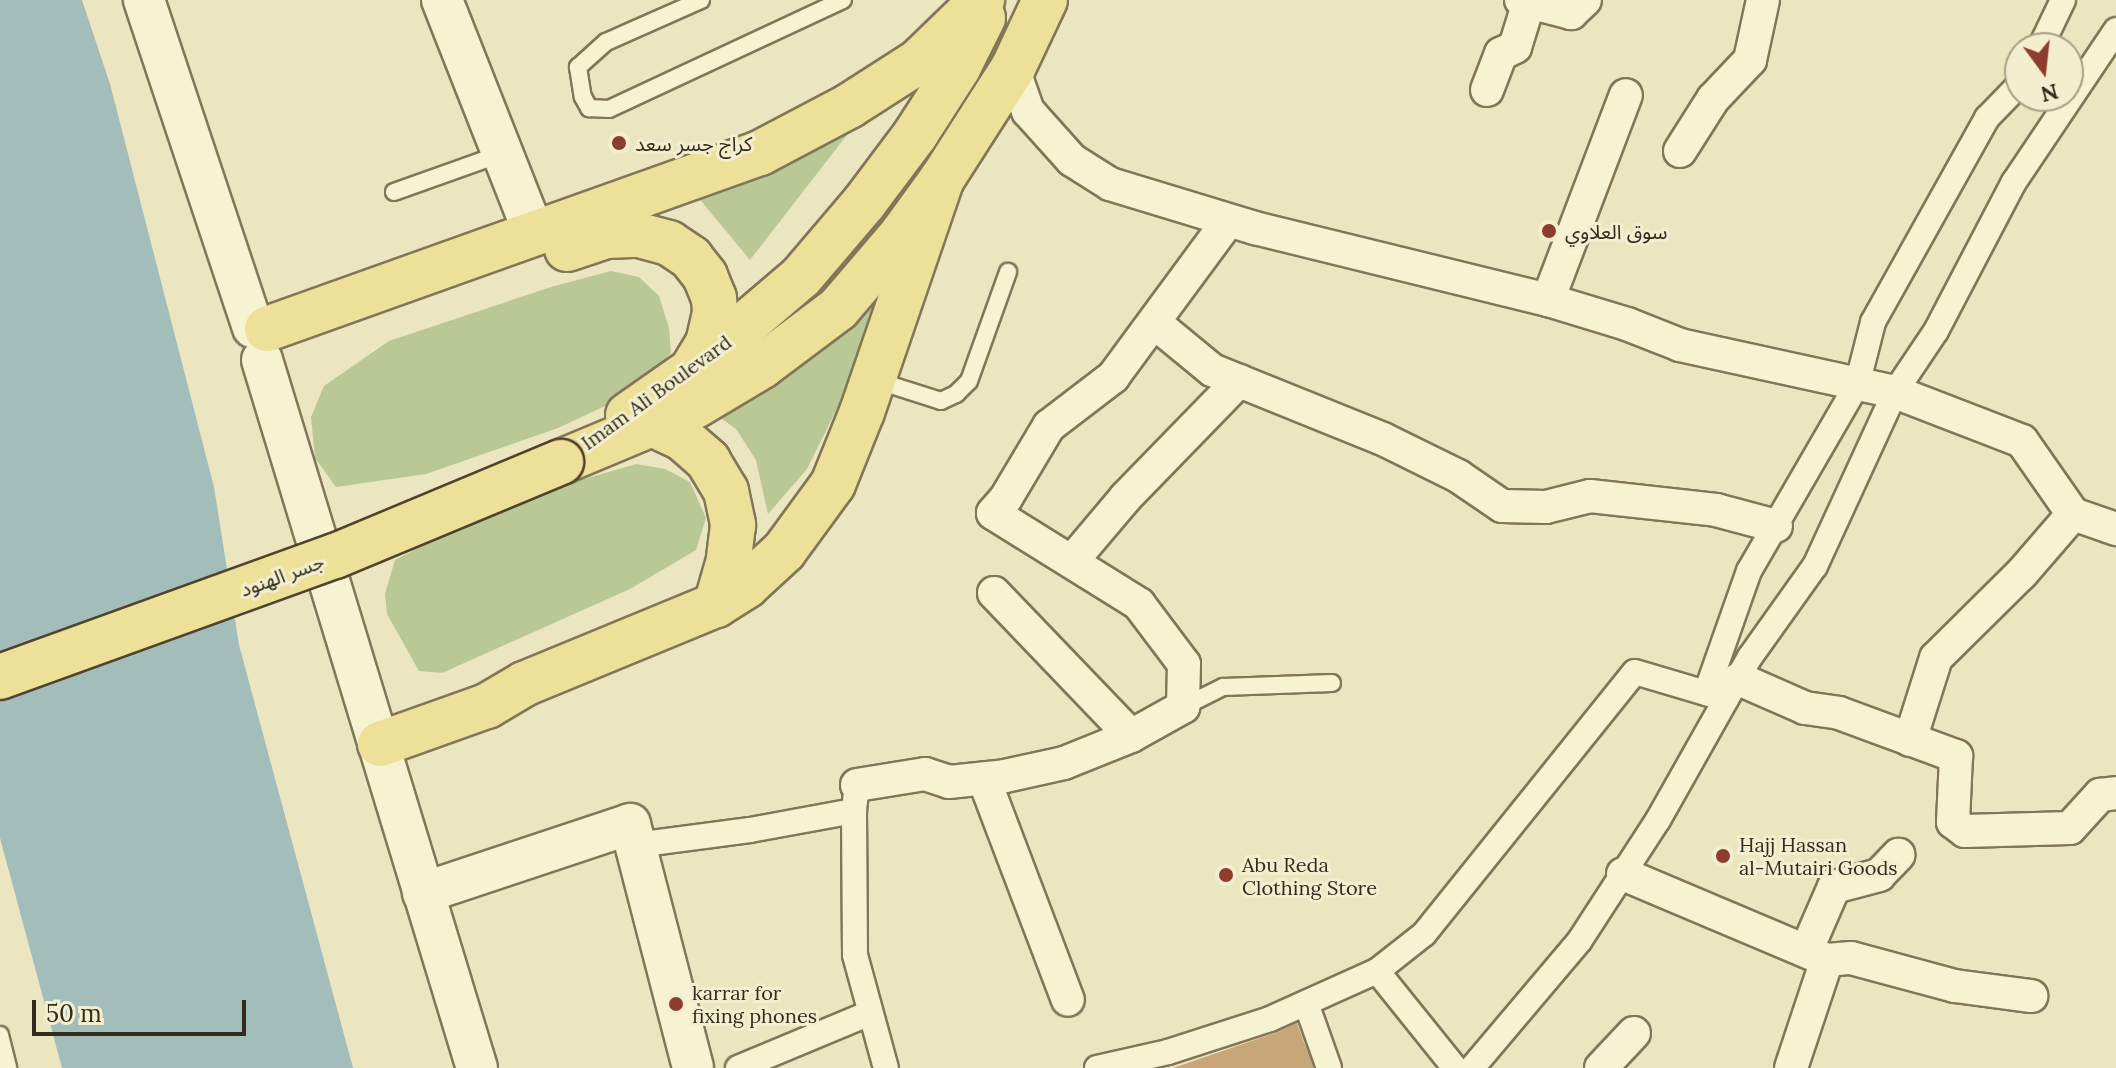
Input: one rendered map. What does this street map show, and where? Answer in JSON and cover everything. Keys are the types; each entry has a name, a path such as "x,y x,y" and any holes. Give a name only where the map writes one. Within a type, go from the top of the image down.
{"main road":[{"path":"264,342 534,234 760,153 849,106 919,61 982,0"},
{"name":"Imam Ali Boulevard","path":"561,462 692,370 801,277 864,203 958,68 992,0"},
{"name":"Imam Ali Boulevard","path":"561,462 695,406 762,366 838,309 902,234 942,179 1013,68 1045,0"},
{"path":"377,734 487,706 524,684 716,605 746,586 784,551 833,484 942,179"},
{"path":"264,342 606,236 623,234 669,243 691,258 705,276 715,313 708,343 692,370"},
{"path":"650,423 682,438 708,461 726,491 733,525 729,560 716,605"},
{"name":"جسر الهنود","path":"0,677 335,556 561,462"}],"street":[{"path":"144,0 264,342 423,893 477,1068"},
{"path":"442,0 534,234"},
{"path":"1487,90 1501,54 1515,47 1525,1 1571,13 1585,0"},
{"path":"1680,151 1713,99 1736,79 1750,60 1763,0"},
{"path":"2048,32 2063,0"},
{"path":"1472,1068 1580,940 1623,874 1724,690 1815,566 1895,392 1936,331 2014,182 2116,30"},
{"path":"1013,68 1028,111 1072,160 1110,184 1228,221 1548,300 1627,324 1680,345 1895,392 2022,441 2073,514 2116,529"},
{"path":"1548,300 1626,95"},
{"path":"1724,690 1749,571 1857,385 1873,322 1987,118 2004,100"},
{"path":"636,845 750,830 925,774 949,782 984,779 1064,763 1131,736 1183,707 1184,664 1139,604 993,513 1006,498 1049,426 1113,377 1228,221"},
{"path":"1155,323 1212,370 1383,439 1458,476 1502,506 1546,507 1590,496 1716,510 1776,526"},
{"path":"1072,561 1126,497 1239,381"},
{"path":"1910,740 1936,658 2022,573 2073,514"},
{"path":"994,593 1131,736"},
{"path":"1097,1068 1144,1063 1270,1019 1377,971 1424,934 1635,672 1839,713 1956,756 1953,822 1965,831 2070,828 2100,795 2116,793"},
{"path":"984,779 1068,1000"},
{"path":"855,798 855,955 886,1068"},
{"path":"423,893 630,824 693,1068"},
{"path":"1791,1068 1834,887 1879,875 1898,855"},
{"path":"1623,874 1817,954 1851,958 1955,986 2031,996"},
{"path":"1377,971 1455,1068"},
{"path":"1306,1003 1329,1068"},
{"path":"738,1068 870,1013"},
{"path":"1601,1068 1634,1033"}],"lane":[{"path":"696,1 606,42 578,67 583,97 589,108 609,109 837,1"},
{"path":"394,192 502,153"},
{"path":"873,379 941,401 956,394 969,381 1008,272"},
{"path":"1183,707 1223,687 1332,683"},
{"path":"0,1035 8,1068"}],"green space":[{"path":"864,113 750,260 697,196"},
{"path":"611,271 639,277 659,296 669,328 671,353 637,391 558,428 426,474 336,487 315,458 311,417 324,386 389,341 551,287"},
{"path":"890,276 849,384 807,469 768,514 756,460 736,429 718,416"},
{"path":"636,464 665,469 690,482 706,518 696,550 630,589 442,673 419,671 387,614 385,594 395,560 453,530 577,481"}],"water":[{"path":"0,0 82,0 110,84 214,487 239,645 353,1068 62,1068 0,838"}],"building":[{"path":"1297,1023 1313,1068 1173,1068 1275,1033"}],"place":[{"name":"كراج جسر سعد","path":"619,143"},
{"name":"سوق العلاوي","path":"1549,231"},
{"name":"Hajj Hassan al-Mutairi Goods","path":"1723,856"},
{"name":"Abu Reda Clothing Store","path":"1226,875"},
{"name":"karrar for fixing phones","path":"676,1004"}]}
